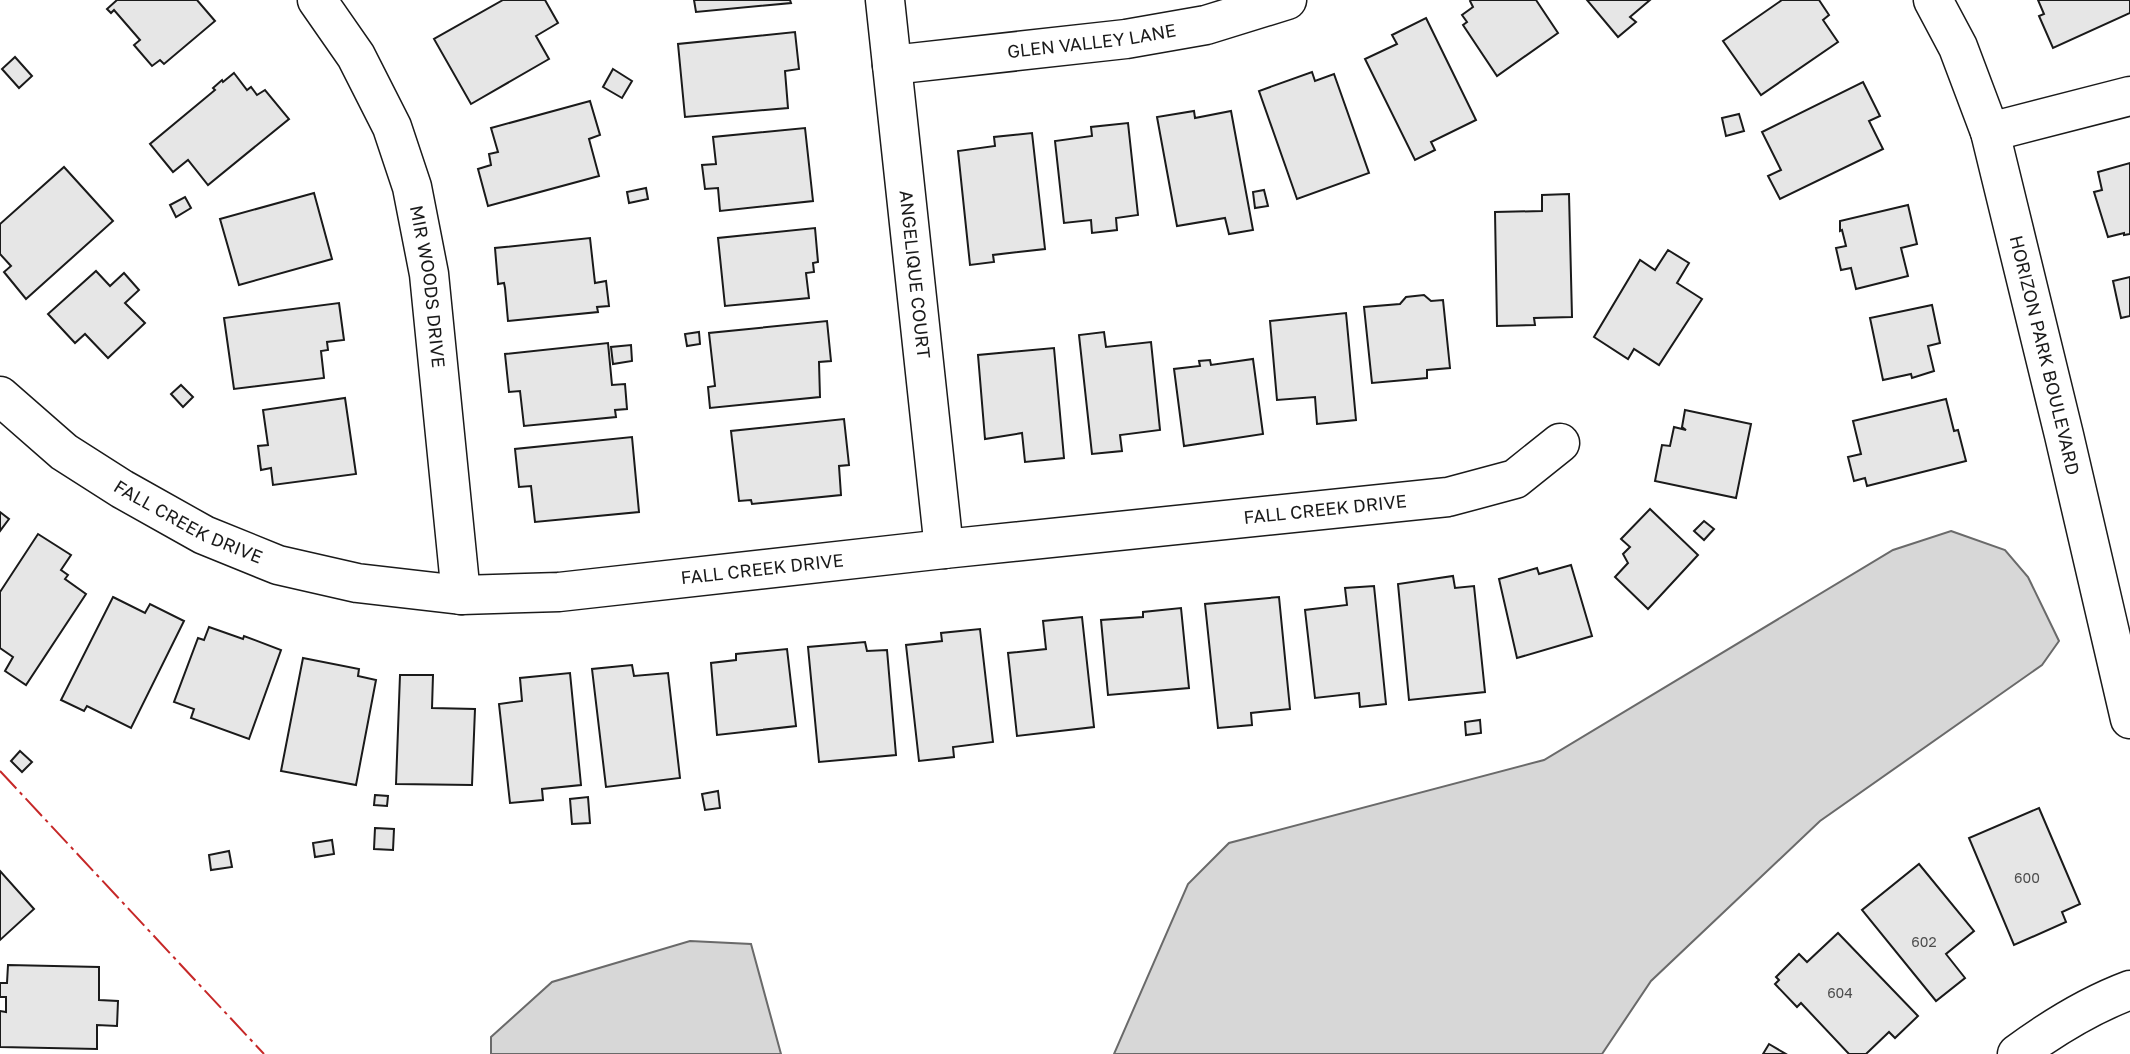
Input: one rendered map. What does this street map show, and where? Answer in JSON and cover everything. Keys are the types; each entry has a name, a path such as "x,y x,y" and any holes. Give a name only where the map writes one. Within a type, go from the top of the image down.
{"street":[{"name":"MIR WOODS DRIVE","path":"317,0 356,56 392,127 412,187 429,274 461,595"},
{"name":"ANGELIQUE COURT","path":"885,0 944,549"},
{"name":"GLEN VALLEY LANE","path":"892,65 1126,40 1206,25 1287,0"},
{"name":"HORIZON PARK BOULEVARD","path":"1933,0 1958,47 1990,132 2130,719"},
{"path":"1990,132 2130,96"},
{"name":"FALL CREEK DRIVE","path":"0,396 64,452 122,489 204,535 278,565 357,583 461,595 559,592 1448,497 1516,479 1560,443"},
{"path":"2017,1054 2047,1032 2130,990"}],"shaded area":[{"path":"1951,531 2005,550 2028,577 2059,641 2042,665 1820,821 1651,981 1602,1054 1114,1054 1188,884 1229,843 1544,760 1893,550"},
{"path":"690,941 751,944 781,1054 491,1054 491,1037 552,982"}],"building":[{"path":"117,0 197,0 215,21 164,64 160,60 152,66 134,45 140,40 114,10 111,13 107,9"},
{"path":"503,0 545,0 558,23 536,36 549,59 471,104 434,39"},
{"path":"694,0 790,0 791,3 696,12"},
{"path":"1471,0 1536,0 1558,33 1497,76 1463,25 1467,22 1462,15 1473,7"},
{"path":"1587,0 1650,0 1630,17 1636,22 1618,37"},
{"path":"1782,0 1819,0 1829,15 1823,20 1838,42 1761,95 1723,41"},
{"path":"2038,0 2130,0 2130,13 2053,48 2039,16 2044,14"},
{"path":"1426,18 1476,120 1431,142 1435,150 1415,160 1365,59 1397,44 1392,35"},
{"path":"795,32 799,69 785,71 788,108 685,117 678,44"},
{"path":"15,57 32,76 19,88 2,69"},
{"path":"613,69 632,81 622,98 603,87"},
{"path":"1312,72 1315,81 1334,74 1369,173 1297,199 1259,91"},
{"path":"234,73 247,90 251,87 257,95 265,90 289,119 208,185 188,160 173,172 150,144 215,90 213,88 222,80 223,82"},
{"path":"1863,82 1880,116 1869,121 1883,149 1780,199 1768,176 1781,170 1762,132"},
{"path":"590,101 600,135 589,139 599,176 488,206 478,169 491,165 489,154 498,152 491,128"},
{"path":"1194,111 1195,118 1231,111 1253,230 1229,234 1225,218 1177,226 1157,117"},
{"path":"1739,114 1744,131 1726,136 1722,118"},
{"path":"1128,123 1138,215 1116,218 1117,230 1092,233 1091,220 1064,223 1055,141 1092,136 1091,127"},
{"path":"805,128 813,201 720,211 718,188 705,189 702,165 716,164 713,137"},
{"path":"1032,133 1045,249 993,255 994,262 970,265 958,151 995,146 994,137"},
{"path":"2130,163 2130,234 2108,237 2094,192 2102,190 2098,172"},
{"path":"64,167 113,221 26,299 4,272 11,266 0,254 0,224"},
{"path":"646,188 648,199 629,203 627,192"},
{"path":"1264,190 1268,206 1255,208 1253,192"},
{"path":"314,193 332,259 239,285 220,219"},
{"path":"1569,194 1572,317 1534,318 1535,325 1497,326 1495,212 1542,211 1542,195"},
{"path":"185,197 191,208 176,217 170,205"},
{"path":"1908,205 1917,244 1901,248 1908,276 1856,289 1851,268 1841,270 1836,248 1846,246 1842,230 1840,231 1840,221"},
{"path":"815,228 818,262 813,263 814,272 806,273 809,298 725,306 718,238"},
{"path":"590,238 595,283 606,281 609,306 597,307 598,312 508,321 504,283 498,284 495,248"},
{"path":"1668,250 1689,263 1677,283 1702,299 1659,365 1634,349 1628,359 1594,337 1640,260 1655,270"},
{"path":"96,271 110,286 124,273 139,290 125,303 145,323 108,358 85,334 75,343 48,314"},
{"path":"2130,277 2130,316 2121,318 2113,281"},
{"path":"1424,295 1431,301 1443,300 1450,368 1427,370 1427,378 1372,383 1364,307 1400,304 1406,297"},
{"path":"339,303 344,340 327,342 328,350 321,351 324,378 234,389 224,318"},
{"path":"1932,305 1940,343 1928,346 1934,371 1912,378 1911,374 1883,380 1870,318"},
{"path":"1346,313 1356,420 1317,424 1315,397 1277,400 1270,321"},
{"path":"827,321 831,361 819,362 820,397 710,408 708,387 715,386 709,333"},
{"path":"699,332 700,344 687,346 685,334"},
{"path":"1104,332 1106,347 1151,342 1160,430 1120,435 1122,451 1092,454 1079,335"},
{"path":"608,343 612,385 625,384 627,409 615,410 616,417 524,426 520,391 509,392 505,354"},
{"path":"631,345 632,361 613,364 611,347"},
{"path":"1054,348 1064,458 1025,462 1022,433 985,439 978,355"},
{"path":"1253,359 1263,434 1184,446 1174,369 1200,366 1199,361 1210,360 1211,365"},
{"path":"181,385 193,397 183,407 171,394"},
{"path":"345,398 356,474 273,485 271,468 261,470 258,446 268,445 263,410"},
{"path":"1946,399 1954,431 1958,430 1966,461 1867,486 1865,478 1854,481 1848,457 1861,454 1853,421"},
{"path":"1685,410 1751,424 1736,498 1655,481 1662,445 1670,446 1674,427 1686,430 1682,427"},
{"path":"844,419 849,465 839,466 841,495 752,504 751,500 739,501 731,431"},
{"path":"632,437 639,512 535,522 531,486 519,487 515,449"},
{"path":"1650,509 1698,555 1648,609 1615,577 1628,563 1623,554 1630,547 1621,539"},
{"path":"0,512 9,519 0,531"},
{"path":"1704,521 1714,529 1704,540 1694,531"},
{"path":"38,534 71,555 61,570 68,575 65,579 86,594 26,685 5,671 13,657 0,648 0,592"},
{"path":"1571,565 1592,636 1517,658 1499,579 1537,568 1539,574"},
{"path":"1453,576 1455,588 1474,586 1485,692 1409,700 1398,584"},
{"path":"1374,586 1386,704 1360,707 1359,693 1315,698 1305,610 1347,605 1345,588"},
{"path":"113,597 145,613 150,604 184,621 131,728 87,706 84,711 61,700"},
{"path":"1279,597 1290,709 1251,713 1252,725 1218,728 1205,604"},
{"path":"1181,608 1189,688 1108,695 1101,620 1143,617 1143,612"},
{"path":"1082,617 1094,727 1017,736 1008,653 1046,649 1043,621"},
{"path":"209,627 281,650 249,739 191,718 194,709 174,702 198,638 204,640"},
{"path":"980,629 993,742 953,747 954,757 919,761 906,645 942,641 941,633"},
{"path":"865,642 867,651 887,650 896,755 819,762 808,647"},
{"path":"787,649 796,726 717,735 711,663 736,660 736,654"},
{"path":"303,658 359,669 358,676 376,680 356,785 281,771"},
{"path":"632,665 634,676 668,673 680,778 606,787 592,669"},
{"path":"570,673 581,785 542,789 543,800 510,803 499,704 522,701 520,678"},
{"path":"400,675 433,675 432,708 475,709 472,785 396,784"},
{"path":"1480,720 1481,733 1466,735 1465,722"},
{"path":"20,751 32,762 22,772 11,761"},
{"path":"718,791 720,808 705,810 702,794"},
{"path":"375,795 388,796 387,806 374,805"},
{"path":"588,797 590,823 572,824 570,799"},
{"path":"2039,808 2080,904 2062,912 2066,922 2014,945 1969,838"},
{"path":"375,828 394,829 393,850 374,849"},
{"path":"332,840 334,854 315,857 313,843"},
{"path":"229,851 232,867 211,870 209,855"},
{"path":"1919,864 1974,931 1946,954 1965,978 1936,1001 1862,910"},
{"path":"0,871 34,909 0,940"},
{"path":"1838,933 1918,1016 1895,1038 1889,1032 1866,1054 1849,1054 1801,1003 1797,1007 1775,984 1779,980 1776,977 1799,954 1807,962"},
{"path":"8,965 99,967 99,1000 118,1001 117,1026 97,1025 97,1049 0,1047 0,1011 6,1012 6,997 0,997 0,983 7,983"},
{"path":"1769,1044 1786,1054 1763,1054"}],"power":[{"path":"0,771 264,1054"}]}
